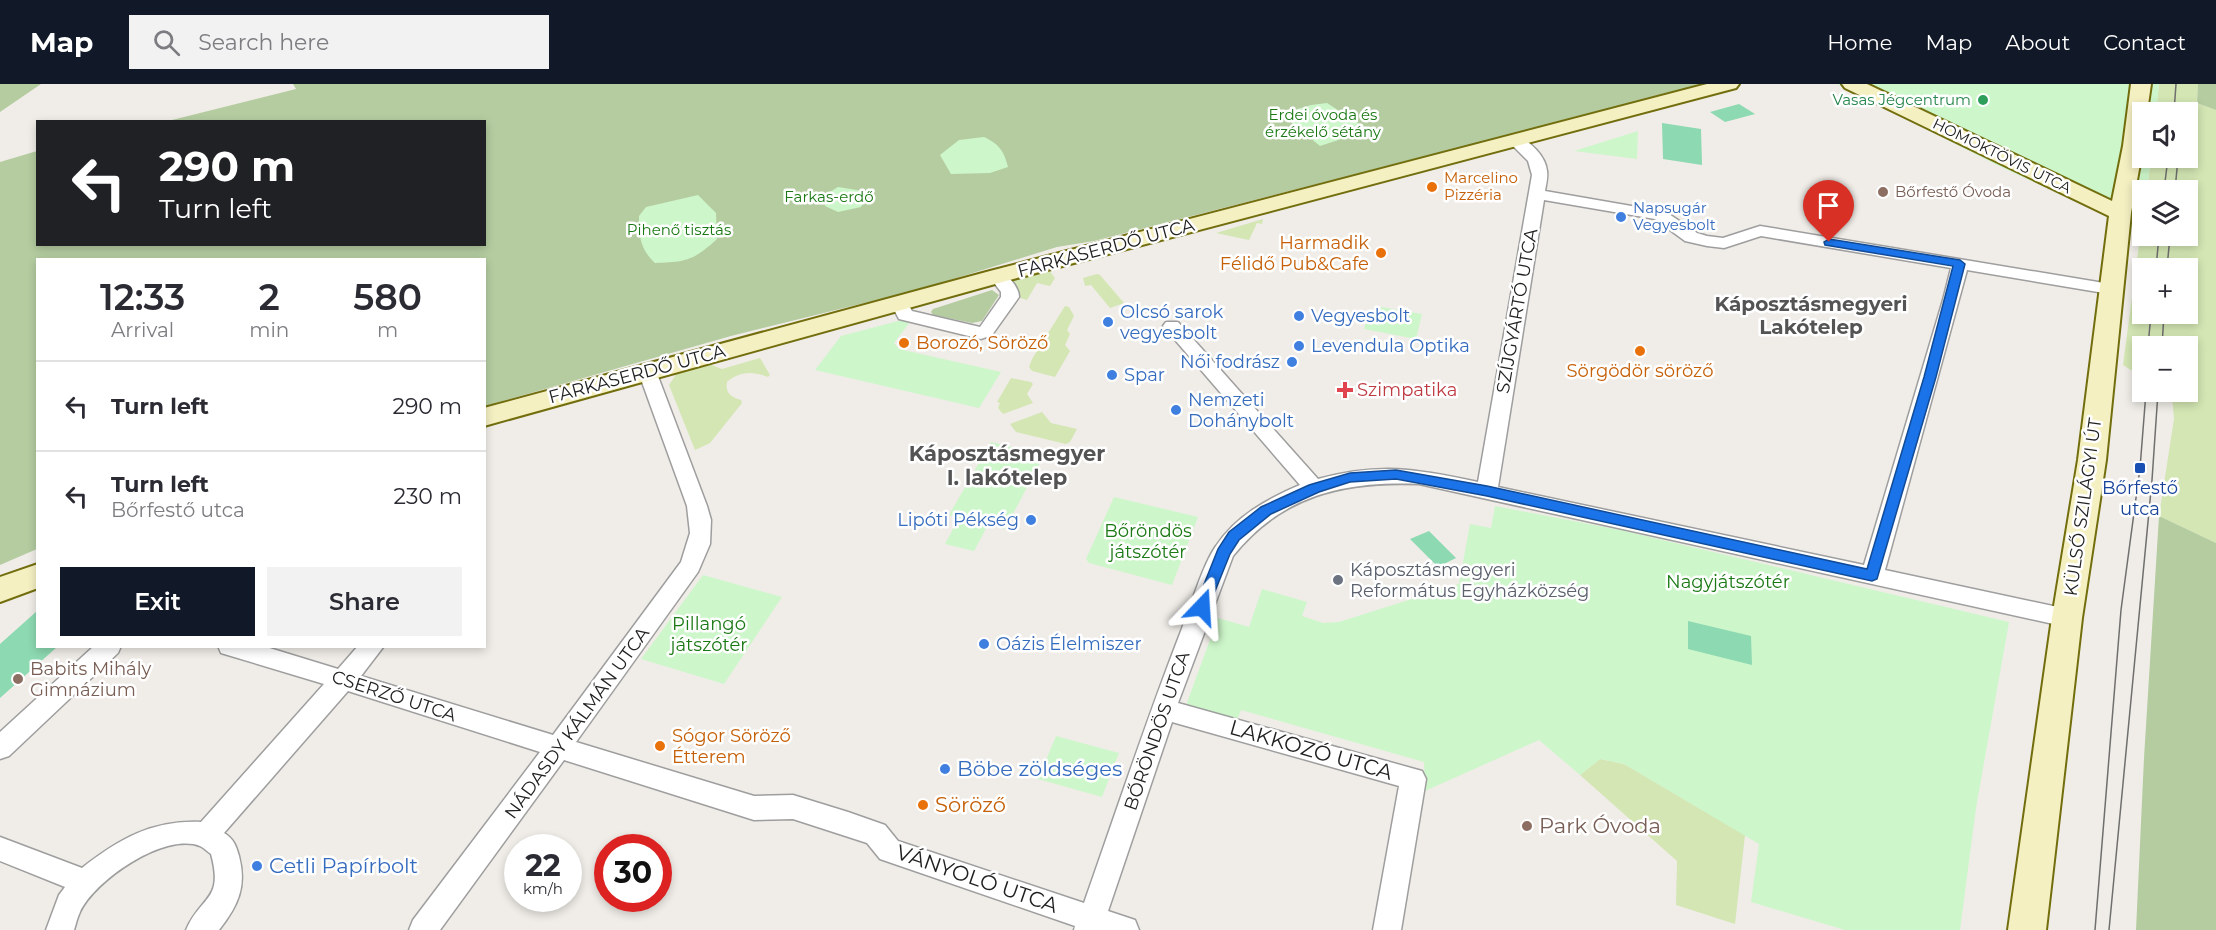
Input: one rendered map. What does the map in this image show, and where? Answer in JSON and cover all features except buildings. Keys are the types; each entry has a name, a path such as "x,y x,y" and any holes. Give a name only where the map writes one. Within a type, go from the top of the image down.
{"street":[{"name":"FARKASERDŐ UTCA","path":"486,416 998,276 1729,84"},
{"name":"HOMOKTÖVIS UTCA","path":"1852,84 2120,213"},
{"name":"KÜLSŐ SZILÁGYI ÚT","path":"2027,930 2067,618 2092,460 2120,213 2133,146 2141,84"},
{"name":"SZÍJGYÁRTÓ UTCA","path":"1487,491 1540,166 1516,141"},
{"path":"1537,194 1660,215 1691,237 1707,241 1724,243 1760,231 2110,289"},
{"path":"1872,575 1930,377 1960,264"},
{"path":"900,304 905,315 913,318 981,333 986,332 1010,297 1010,292 998,276"},
{"path":"1172,326 1314,488"},
{"name":"NÁDASDY KÁLMÁN UTCA","path":"423,930 686,573 703,537 702,519 698,506 647,371"},
{"name":"BŐRÖNDÖS UTCA","path":"1090,924 1164,710 1223,552 1234,536 1266,510 1314,488 1350,478 1396,474 1487,491 2067,618"},
{"path":"0,590 36,576"},
{"path":"0,748 108,648"},
{"name":"CSERZŐ UTCA","path":"236,648 558,749"},
{"path":"206,835 371,648"},
{"name":"LAKKOZÓ UTCA","path":"1164,710 1413,779 1387,930"},
{"name":"VÁNYOLÓ UTCA","path":"558,749 754,808 793,807 848,824 876,834 889,850 1090,924 1125,930"},
{"path":"60,930 69,904 86,882 108,862 133,846 160,836 185,832 206,835 222,845 230,860 230,880 222,903 208,928"},
{"path":"0,849 86,882"}],"green space":[{"path":"0,84 41,84 0,112"},
{"name":"Farkas-erdő","path":"293,84 1709,84 1094,241 1057,247 921,289 731,336 486,406 486,258 36,258 36,549 0,565 0,162 36,151 36,246 486,246 486,120 172,120 296,89"},
{"path":"1837,84 2159,84 2157,102 2132,102 2132,168 2150,168 2148,180 2132,180 2132,228 1995,164"},
{"path":"2159,84 2198,84 2197,102 2157,102"},
{"path":"2198,84 2216,84 2216,110 2197,102"},
{"name":"Erdei óvoda és érzékelő sétány","path":"1327,103 1369,130 1320,146 1281,114"},
{"path":"2198,103 2216,110 2216,543 2159,516 2174,419 2173,402 2198,402 2198,336 2132,336 2132,371 2123,365 2132,297 2132,324 2198,324 2198,258 2137,258 2139,246 2198,246 2198,180 2148,180 2150,168 2198,168"},
{"path":"1739,104 1755,114 1725,122 1710,112"},
{"path":"1662,123 1701,129 1702,165 1663,159"},
{"path":"1638,131 1637,159 1574,151"},
{"path":"984,137 994,142 1000,149 1008,167 990,173 951,174 940,155 959,140"},
{"path":"838,187 869,192 861,207 838,212 825,206 825,195"},
{"name":"Pihenő tisztás","path":"698,195 716,213 717,239 696,256 683,261 655,263 646,253 641,242 639,216 646,207"},
{"path":"1263,219 1262,224 1257,223 1249,240 1216,233"},
{"path":"1047,268 1055,278 1050,286 1037,283 1027,300 1013,296 1008,279"},
{"path":"1097,274 1124,303 1110,308 1091,285 1085,286 1083,278"},
{"path":"992,290 999,295 982,321 972,323 933,315 931,312 933,309"},
{"path":"1065,306 1069,307 1074,316 1067,330 1070,334 1065,345 1070,351 1055,377 1032,371 1029,367 1032,359"},
{"path":"1381,307 1422,314 1416,339 1364,329 1369,311 1379,312"},
{"path":"902,320 910,322 894,343 899,349 1001,372 979,408 815,370 841,336"},
{"path":"760,358 770,375 768,377 746,373 727,382 730,394 742,403 710,443 695,450 669,385 677,373 709,364 722,369"},
{"path":"1011,378 1033,384 1027,394 1033,403 1003,414 998,408 1000,403 997,402"},
{"path":"1042,412 1051,423 1077,429 1070,442 1066,444 1016,432 1010,424"},
{"path":"991,442 1044,455 1005,529 988,525 974,551 945,544 959,518 949,515"},
{"name":"Bőröndös játszótér","path":"1114,497 1198,517 1172,585 1089,563 1086,559"},
{"name":"Nagyjátszótér","path":"1495,506 1620,530 2009,622 1976,808 1960,930 1845,930 1751,902 1759,844 1624,764 1600,759 1580,775 1539,740 1425,791 1424,762 1241,710 1236,723 1185,708 1218,618 1249,627 1262,589 1307,602 1302,616 1323,623 1339,622 1459,584 1470,524 1491,528"},
{"path":"2159,516 2216,543 2216,930 2136,930"},
{"path":"1429,531 1456,558 1438,567 1410,539"},
{"name":"Pillangó játszótér","path":"703,575 782,597 724,684 641,659"},
{"path":"36,612 36,648 56,648 0,698 0,644"},
{"path":"1688,621 1751,636 1752,665 1688,649"},
{"path":"1056,736 1119,753 1102,797 1038,779"},
{"path":"1600,759 1624,764 1745,835 1735,924 1676,905 1677,861 1580,775"}],"tram line":[{"path":"2175,102 2176,84"},
{"path":"2165,180 2167,168"},
{"path":"2176,180 2177,168"},
{"path":"2157,258 2158,246"},
{"path":"2168,258 2169,246"},
{"path":"2149,336 2150,324"},
{"path":"2163,324 2163,336"},
{"path":"2095,930 2121,610 2140,468 2145,402"},
{"path":"2109,930 2152,480 2157,402"}],"place":[{"name":"Vasas Jégcentrum","path":"1983,100"},
{"name":"Marcelino Pizzéria","path":"1432,187"},
{"name":"Bőrfestő Óvoda","path":"1883,192"},
{"name":"Napsugár Vegyesbolt","path":"1621,217"},
{"name":"Harmadik Félidő Pub&Cafe","path":"1381,253"},
{"name":"Vegyesbolt","path":"1299,316"},
{"name":"Olcsó sarok vegyesbolt","path":"1108,322"},
{"name":"Borozó, Söröző","path":"904,343"},
{"name":"Levendula Optika","path":"1299,346"},
{"name":"Sörgödör söröző","path":"1640,351"},
{"name":"Női fodrász","path":"1292,362"},
{"name":"Spar","path":"1112,375"},
{"name":"Szimpatika","path":"1345,390"},
{"name":"Nemzeti Dohánybolt","path":"1176,410"},
{"name":"Bőrfestő utca","path":"2140,468"},
{"name":"Lipóti Pékség","path":"1031,520"},
{"name":"Káposztásmegyeri Református Egyházközség","path":"1338,580"},
{"name":"Oázis Élelmiszer","path":"984,644"},
{"name":"Babits Mihály Gimnázium","path":"18,679"},
{"name":"Sógor Söröző Étterem","path":"660,746"},
{"name":"Böbe zöldséges","path":"945,769"},
{"name":"Söröző","path":"923,805"},
{"name":"Park Óvoda","path":"1527,826"},
{"name":"Cetli Papírbolt","path":"257,866"}],"district":[{"name":"Káposztásmegyeri Lakótelep","path":"1811,316"},
{"name":"Káposztásmegyer I. lakótelep","path":"1007,466"}],"route":[{"path":"1202,607 1223,552 1234,536 1266,510 1314,488 1350,478 1396,474 1487,491 1872,575 1952,300 1960,264 1829,242"}]}
